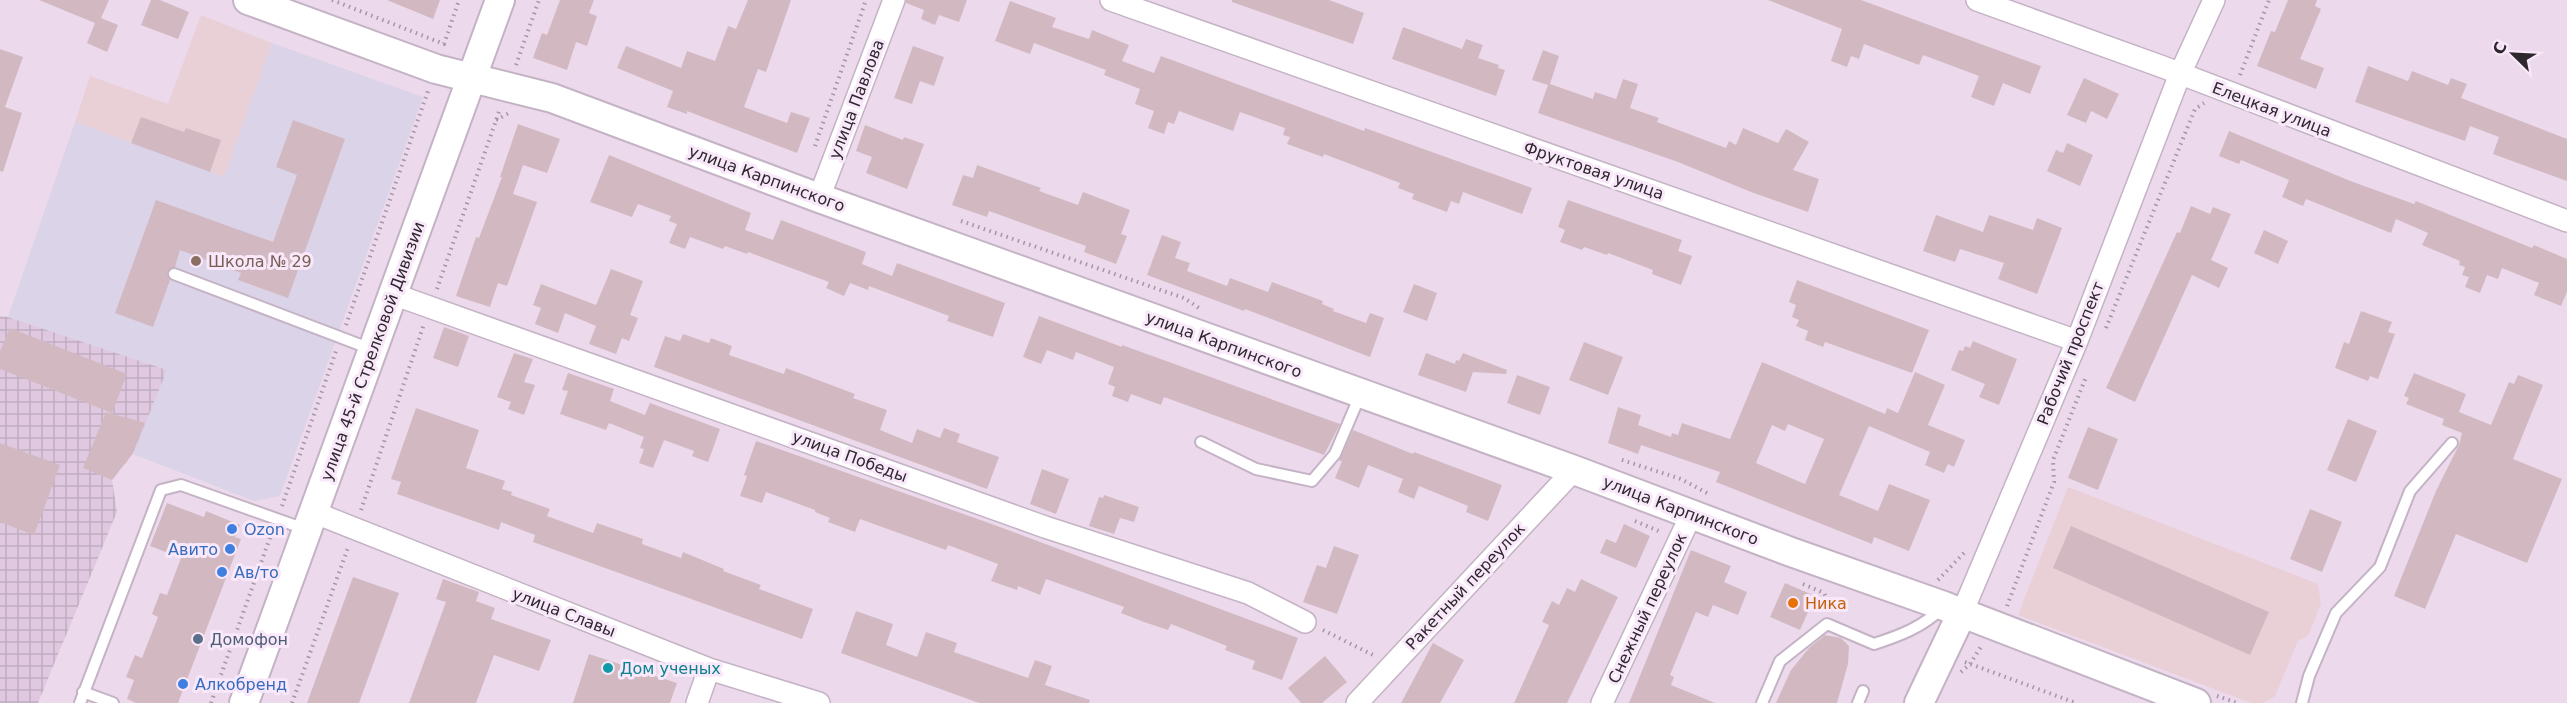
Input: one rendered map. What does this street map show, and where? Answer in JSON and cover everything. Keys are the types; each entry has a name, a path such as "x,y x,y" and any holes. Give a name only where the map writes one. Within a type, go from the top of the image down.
{"street":[{"name":"улица Карпинского","path":"248,0 436,69 472,78 518,71 552,98 819,198 1692,513 1791,552 1946,601 1995,626 2196,703"},
{"name":"улица 45-й Стрелковой Дивизии","path":"244,703 500,0"},
{"name":"улица Павлова","path":"819,198 894,0"},
{"name":"Фруктовая улица","path":"1111,0 2077,341"},
{"name":"Елецкая улица","path":"1977,0 2224,90 2567,221"},
{"name":"Рабочий проспект","path":"1919,703 1946,601 2077,341 2181,74 2214,0"},
{"name":"улица Победы","path":"393,294 1046,527 1248,592 1305,622"},
{"name":"Ракетный переулок","path":"1357,703 1574,470"},
{"name":"Снежный переулок","path":"1602,703 1692,513"},
{"name":"улица Славы","path":"310,520 355,527 709,669 819,703"},
{"path":"697,703 709,669"}],"lane":[{"path":"174,274 372,350"},
{"path":"1202,442 1256,469 1312,481 1335,454 1361,393"},
{"path":"2302,703 2309,676 2336,613 2380,567 2410,491 2451,443"},
{"path":"113,703 82,698 161,490 181,484 277,519 310,520"},
{"path":"1762,703 1780,662 1827,624 1874,644 1930,621 1946,601"},
{"path":"1858,703 1863,691"}],"path":[{"path":"332,0 444,44 459,0"},
{"path":"292,703 430,308 518,71 539,0"},
{"path":"814,147 866,0"},
{"path":"2102,337 2195,109 2236,82 2269,0"},
{"path":"211,703 428,90"},
{"path":"959,221 1184,298 1202,310"},
{"path":"1954,677 1970,664 2003,615 2054,482 2053,460 2089,370"},
{"path":"1612,457 1681,479 1715,497"},
{"path":"1946,601 1970,546"},
{"path":"1305,622 1392,665"}],"shaded area":[{"path":"201,15 272,43 224,177 75,122 90,76 168,104"},
{"name":"Школа № 29","path":"272,43 423,97 280,496 254,501 133,454 167,370 8,317 75,122 224,177"},
{"path":"0,316 168,370 133,454 112,480 117,512 38,703 0,703"},
{"path":"2068,487 2318,584 2321,604 2308,636 2298,641 2275,696 2263,703 2251,703 2018,615"}],"building":[{"path":"39,0 109,0 101,18 118,25 107,52 87,43 95,23"},
{"path":"151,0 160,0 189,12 178,39 141,25"},
{"path":"387,0 440,0 433,19"},
{"path":"560,0 594,0 589,13 597,16 587,46 576,42 567,70 533,58 542,33 547,35"},
{"path":"748,0 791,0 766,72 758,69 744,107 787,123 791,112 810,118 797,153 687,111 687,114 667,107 673,91 617,68 626,46 681,68 687,51 715,61 728,26 736,29"},
{"path":"906,0 967,0 959,22 939,15 935,25 921,19 924,10 906,3"},
{"path":"1232,0 1329,0 1364,13 1353,44 1232,2"},
{"path":"1768,0 1861,0 2041,66 2030,94 2003,83 1994,106 1971,97 1979,76 1923,55 1919,65 1864,44 1859,59 1851,56 1847,67 1831,61 1842,29"},
{"path":"2288,0 2317,0 2315,6 2321,9 2300,59 2324,68 2316,89 2257,66 2271,31 2275,32"},
{"path":"1010,1 1056,18 1052,27 1089,39 1092,30 1129,45 1122,61 1154,73 1161,56 1364,131 1365,128 1532,188 1522,214 1463,192 1459,204 1451,201 1447,212 1412,199 1414,194 1398,188 1400,183 1324,154 1323,157 1287,144 1290,137 1283,135 1285,128 1240,112 1233,131 1179,111 1174,124 1168,122 1164,134 1148,128 1154,111 1135,104 1140,89 1104,75 1106,70 1034,43 1030,54 995,41"},
{"path":"1403,27 1462,49 1466,39 1483,45 1478,58 1499,65 1498,68 1505,70 1496,96 1392,59"},
{"path":"913,46 944,57 934,86 920,81 912,104 894,98"},
{"path":"0,49 23,57 5,107 22,113 3,172 0,171"},
{"path":"1543,50 1559,56 1550,84 1593,99 1595,92 1616,99 1623,79 1638,84 1630,108 1659,118 1657,122 1726,148 1729,141 1736,145 1743,128 1778,143 1786,129 1809,142 1793,170 1819,179 1808,212 1678,162 1538,113 1548,85 1532,80"},
{"path":"2368,66 2408,81 2412,71 2448,85 2451,78 2467,84 2461,98 2567,139 2567,181 2493,154 2499,137 2470,126 2465,141 2355,102"},
{"path":"2084,78 2119,94 2107,119 2091,111 2086,123 2067,115"},
{"path":"141,117 184,132 186,128 221,140 210,172 131,143"},
{"path":"293,120 345,139 288,298 238,280 241,273 180,250 175,267 167,272 170,280 153,327 115,313 156,200 273,242 297,175 276,167"},
{"path":"518,124 560,139 547,173 523,165 513,194 537,202 507,286 498,283 490,307 456,296 476,237 479,238 502,177 500,177"},
{"path":"865,125 903,140 904,137 924,144 907,189 866,173 872,157 856,151"},
{"path":"2229,131 2353,182 2414,204 2416,201 2532,248 2534,245 2567,259 2567,292 2561,306 2534,295 2539,283 2502,268 2498,279 2487,275 2480,293 2465,287 2469,277 2462,275 2465,267 2459,265 2460,261 2422,245 2428,233 2396,219 2391,233 2306,199 2303,206 2282,197 2289,180 2241,160 2239,164 2219,156"},
{"path":"2067,143 2093,155 2080,186 2047,171 2056,150 2063,153"},
{"path":"609,155 751,213 745,230 773,240 781,220 866,252 862,264 892,276 897,263 1005,303 993,337 947,321 949,316 869,286 868,290 850,283 844,296 826,288 829,282 748,252 747,254 725,246 723,249 690,237 685,249 669,243 677,224 669,221 671,216 638,204 632,217 590,202"},
{"path":"977,165 1041,188 1039,191 1078,205 1083,192 1130,210 1121,234 1127,236 1116,264 1084,252 1086,246 989,211 987,217 952,205 963,175 973,178"},
{"path":"1568,200 1682,240 1678,251 1692,256 1681,285 1652,274 1653,270 1608,253 1607,255 1584,247 1582,250 1560,242 1565,230 1558,227"},
{"path":"2191,206 2210,214 2213,207 2231,214 2211,260 2228,268 2219,288 2192,275 2135,402 2106,388"},
{"path":"1936,215 1983,232 1989,215 2033,230 2037,218 2062,228 2037,294 1998,279 2004,263 1960,249 1955,262 1923,251"},
{"path":"2264,230 2288,241 2278,264 2254,253"},
{"path":"1162,235 1181,242 1175,258 1190,263 1187,271 1227,286 1230,278 1268,292 1272,282 1323,301 1322,304 1334,309 1333,311 1366,323 1370,313 1384,318 1370,357 1245,309 1244,311 1147,275"},
{"path":"611,269 643,281 630,315 638,318 629,341 622,338 616,354 589,344 596,326 565,313 558,333 535,324 541,308 533,305 541,284 596,305"},
{"path":"1797,280 1929,330 1912,373 1825,342 1823,347 1805,340 1808,331 1796,326 1799,320 1792,317 1796,305 1789,302"},
{"path":"1414,284 1437,293 1427,321 1403,312"},
{"path":"2361,311 2392,322 2388,332 2395,334 2378,379 2370,376 2368,381 2335,368 2344,342 2349,344"},
{"path":"1039,316 1340,424 1324,455 1164,397 1161,405 1131,394 1128,402 1112,396 1115,387 1108,384 1114,367 1076,352 1073,360 1047,350 1041,364 1023,357"},
{"path":"444,327 469,336 458,367 433,358"},
{"path":"10,328 127,374 112,413 0,369 0,351"},
{"path":"683,334 709,343 711,338 732,346 729,355 784,374 786,368 855,394 853,398 887,410 880,430 912,443 917,429 940,438 944,428 960,434 957,442 999,457 987,489 654,367 665,336 680,341"},
{"path":"1973,341 2017,359 1999,405 1979,397 1985,384 1951,370 1959,350 1963,351 1965,346 1970,348"},
{"path":"1584,342 1623,357 1608,395 1569,380"},
{"path":"514,353 533,359 524,382 535,385 524,415 508,409 511,402 497,397"},
{"path":"1426,353 1455,364 1463,353 1507,370 1506,374 1473,372 1466,392 1418,375"},
{"path":"1762,362 1885,414 1887,408 1898,413 1915,372 1945,385 1928,425 1965,440 1954,467 1948,464 1944,473 1925,465 1930,452 1869,426 1839,495 1878,511 1889,484 1930,500 1909,551 1874,537 1872,544 1716,482 1720,472 1641,445 1638,454 1608,443 1618,407 1641,415 1638,425 1671,437 1672,433 1678,435 1682,423 1730,439","holes":["1788,424 1824,439 1805,484 1756,463 1772,425 1785,431"]},
{"path":"568,373 614,389 610,401 645,415 650,403 720,429 708,462 692,456 694,451 664,440 653,468 639,463 644,449 640,448 644,437 609,423 606,430 560,414 568,391 562,390"},
{"path":"2414,373 2466,394 2459,412 2491,425 2509,382 2514,384 2518,375 2543,385 2513,459 2562,479 2527,563 2456,534 2425,609 2394,596 2436,491 2459,445 2462,433 2442,425 2444,419 2406,404 2409,398 2404,396"},
{"path":"1517,375 1550,387 1540,415 1507,403"},
{"path":"416,408 479,430 466,468 505,481 502,489 512,492 511,495 550,509 547,516 593,533 597,523 643,539 642,544 681,558 683,552 724,569 723,571 761,585 759,589 813,609 802,639 533,542 535,535 501,522 499,530 397,494 401,482 391,479"},
{"path":"106,412 145,423 133,453 112,480 83,468"},
{"path":"2348,419 2377,431 2356,482 2327,470"},
{"path":"2088,427 2118,439 2098,490 2068,478"},
{"path":"1353,430 1502,485 1488,521 1466,512 1468,506 1419,486 1414,499 1398,492 1403,479 1368,465 1359,488 1335,478 1342,461 1339,461"},
{"path":"756,441 989,523 1298,638 1282,680 1252,669 1255,661 1225,650 1227,646 1171,624 1168,630 1144,622 1121,613 1124,607 1046,579 1040,595 1018,586 1017,590 991,581 998,564 948,545 946,550 860,519 855,532 828,522 830,518 815,510 766,492 762,503 740,496 747,476 744,475"},
{"path":"0,443 60,465 34,535 0,522"},
{"path":"1042,469 1069,479 1056,514 1030,504"},
{"path":"1104,495 1139,507 1134,522 1120,518 1114,534 1089,526 1099,497 1103,498"},
{"path":"167,503 204,517 206,511 240,525 235,537 241,539 178,703 136,703 127,699 134,680 126,677 135,655 142,658 158,617 152,614 160,593 167,595 181,558 150,546"},
{"path":"2310,509 2342,522 2322,572 2290,559"},
{"path":"1624,524 1650,536 1636,568 1600,553 1606,539 1616,543"},
{"path":"2071,526 2269,612 2250,655 2053,568"},
{"path":"1334,546 1359,555 1337,614 1303,602 1317,565 1326,568"},
{"path":"1691,550 1731,566 1724,582 1747,592 1738,615 1713,605 1708,617 1696,612 1670,675 1674,677 1671,685 1715,703 1629,703"},
{"path":"353,577 399,593 359,703 307,703"},
{"path":"443,579 479,592 476,601 495,608 491,619 551,640 539,671 494,655 476,703 409,703 446,602 436,599"},
{"path":"1581,579 1618,597 1567,703 1514,703 1549,625 1542,622 1552,601 1559,605 1567,588 1575,592"},
{"path":"1785,583 1815,596 1800,630 1770,617"},
{"path":"856,611 893,624 886,645 917,657 926,632 957,643 954,652 1028,678 1035,660 1052,666 1045,685 1090,700 1089,703 979,703 841,653"},
{"path":"1825,635 1841,638 1849,646 1848,664 1837,703 1776,703 1791,670 1809,648"},
{"path":"1433,643 1464,660 1440,703 1401,703"},
{"name":"Дом ученых","path":"589,654 677,683 670,703 573,703"},
{"path":"1325,656 1347,682 1322,703 1301,703 1288,688"}],"place":[{"name":"Школа № 29","path":"196,261"},
{"name":"Ozon","path":"232,529"},
{"name":"Авито","path":"230,549"},
{"name":"Ав/то","path":"222,572"},
{"name":"Ника","path":"1793,603"},
{"name":"Домофон","path":"198,639"},
{"name":"Дом ученых","path":"608,668"},
{"name":"Алкобренд","path":"183,684"}]}
